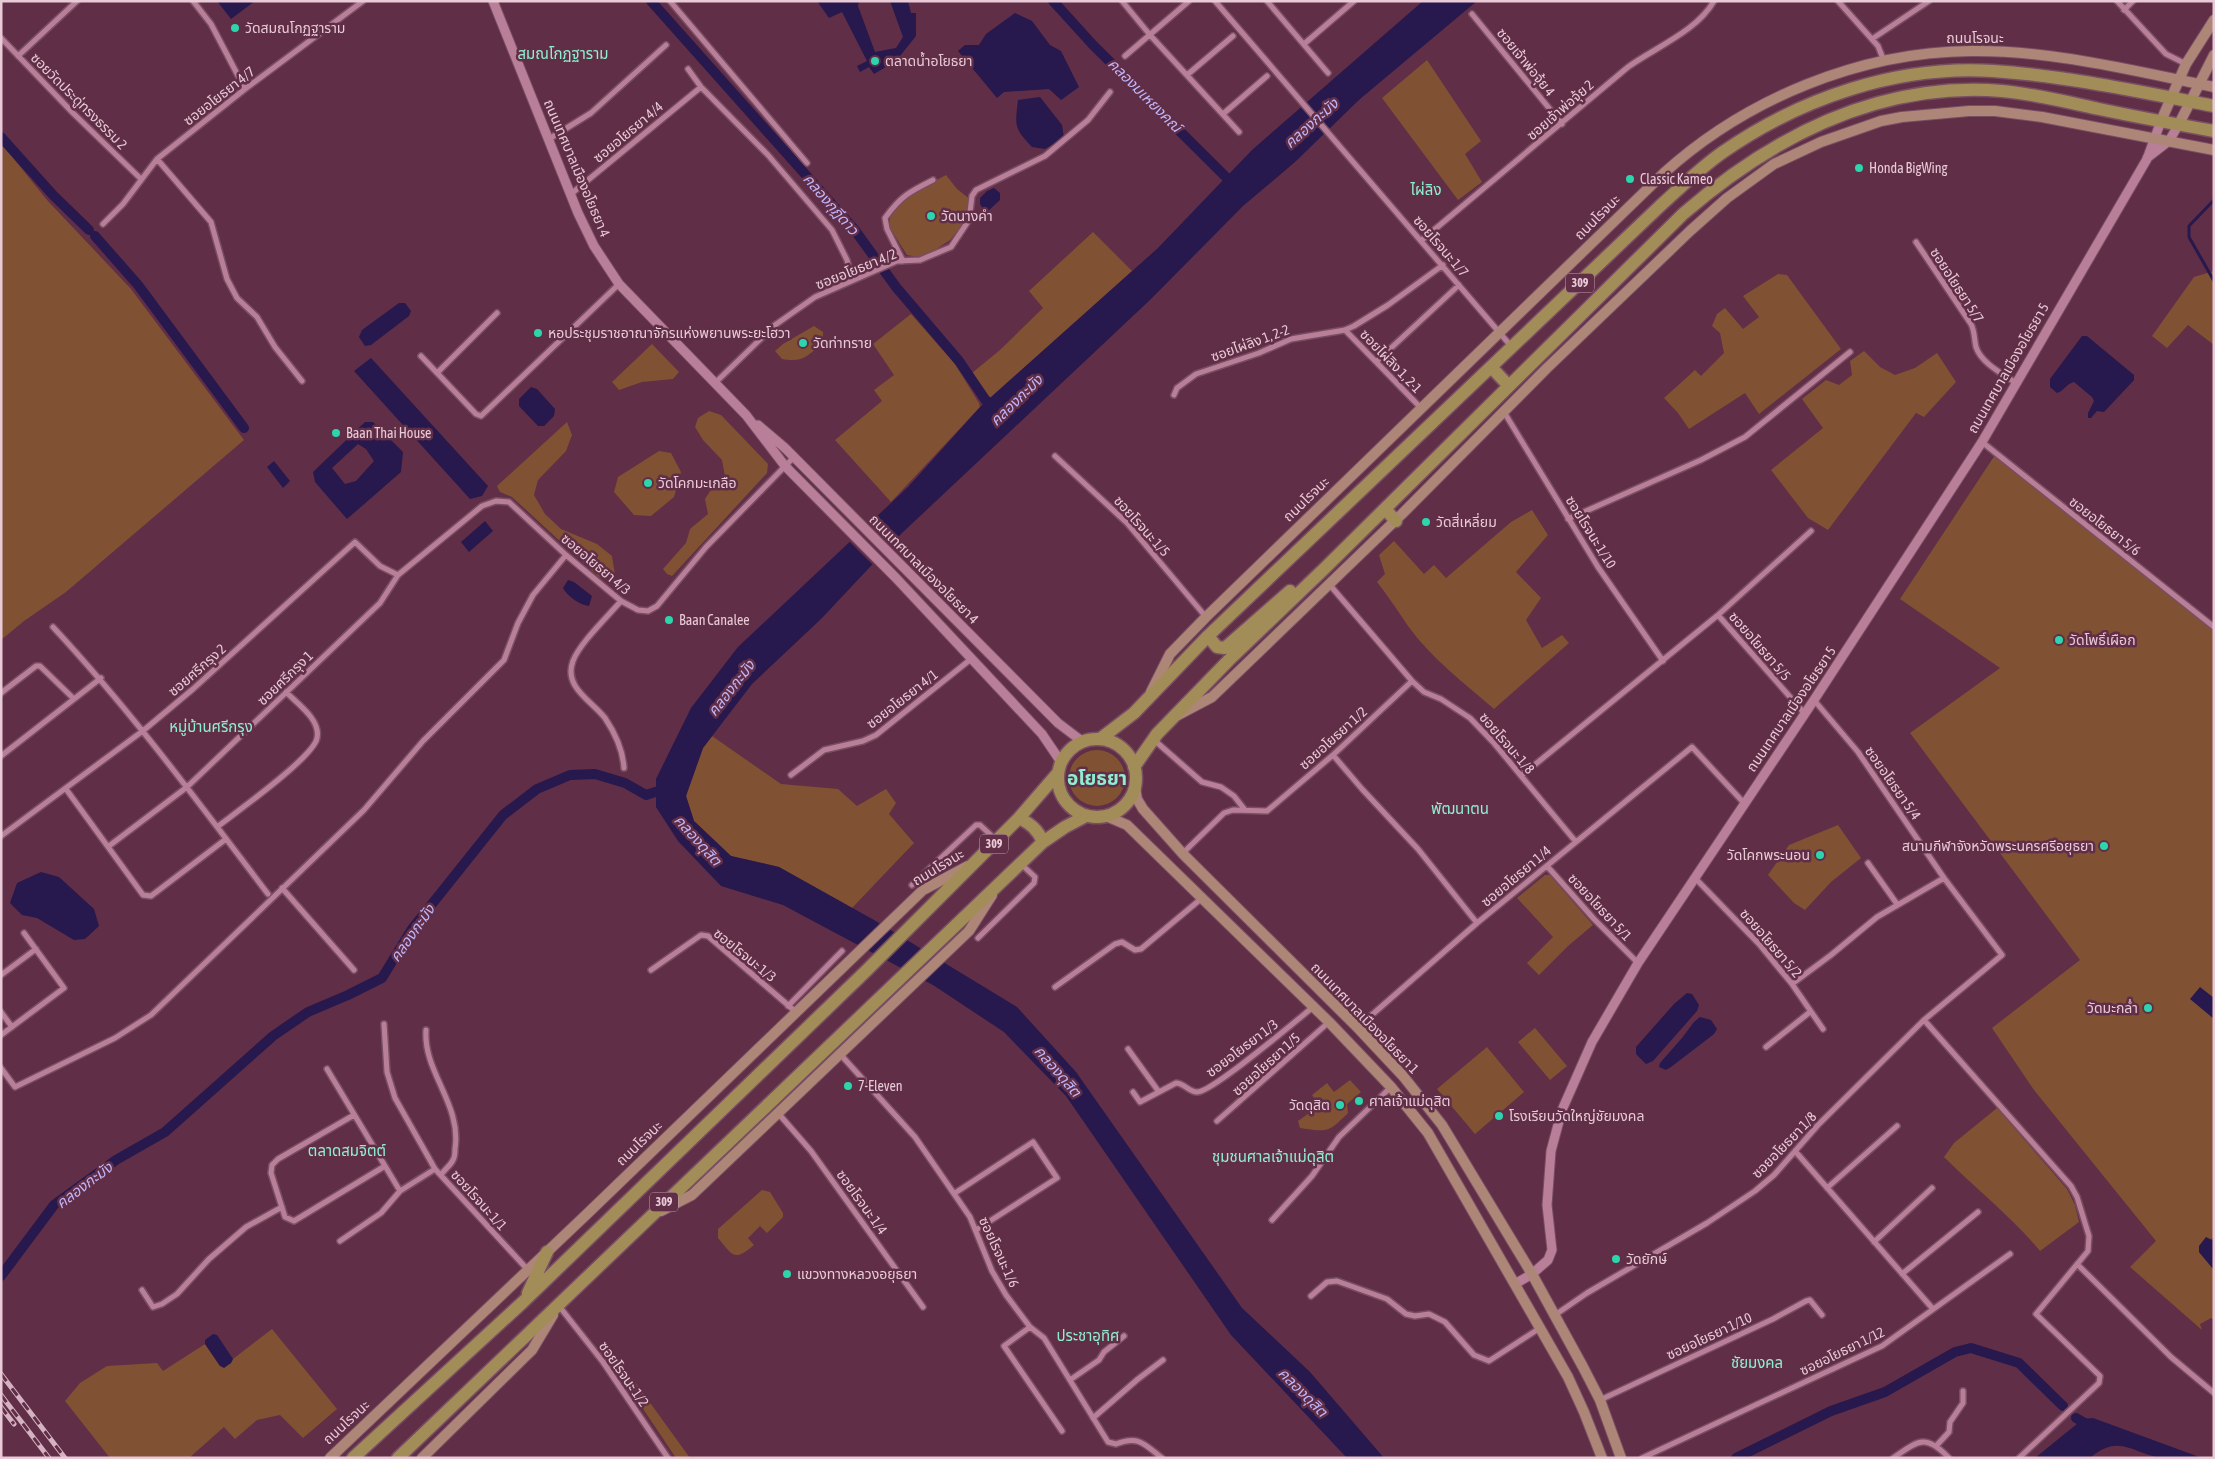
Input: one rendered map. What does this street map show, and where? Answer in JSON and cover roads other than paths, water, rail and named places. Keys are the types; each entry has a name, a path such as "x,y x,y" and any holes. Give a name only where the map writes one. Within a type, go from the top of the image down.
{"main road":[{"path":"2161,121 2186,64 2214,20"},
{"name":"ถนนโรจนะ","path":"1148,700 1170,654 1206,617 1664,173 1707,138 1745,115 1801,88 1850,69 1884,61 1970,51 2018,53 2086,62 2214,87"},
{"path":"2179,124 2214,55"},
{"name":"ถนนโรจนะ","path":"1100,739 1115,729 1148,700 1208,636 1693,176 1748,136 1822,98 1861,85 1896,78 1946,72 1992,71 2050,77 2214,106"},
{"name":"309","path":"1134,766 1153,739 1229,660 1325,568 1683,214 1718,184 1786,140 1821,123 1853,111 1897,99 1977,90 2041,97 2214,131"},
{"path":"1175,717 1212,697 1396,521 1504,412 1727,198 1774,164 1821,142 1881,121 1902,117 1986,111 2042,116 2214,150"},
{"path":"1492,368 1509,386"},
{"path":"1385,509 1396,521"},
{"path":"1208,636 1217,647 1225,648 1293,588 1325,568"},
{"path":"1106,816 1124,805 1135,787 1134,766 1125,751 1118,745 1100,739 1082,742 1070,750 1060,767 1058,782 1064,799 1078,812 1086,816 1106,816 1127,824 1329,1022 1391,1087 1428,1133 1540,1328 1582,1406 1602,1458"},
{"name":"ถนนโรจนะ","path":"353,1458 524,1302 866,972 1019,818 1060,767"},
{"name":"ถนนเทศบาลเมืองอโยธยา 1","path":"1135,787 1137,799 1143,809 1183,854 1358,1028 1403,1076 1442,1125 1555,1315 1600,1400 1621,1458"},
{"name":"309","path":"398,1458 647,1218 1043,842 1065,826 1086,816"},
{"path":"1019,818 1029,823 1039,833 1043,842"},
{"name":"ถนนโรจนะ","path":"330,1458 528,1271 792,1009 852,959 924,890 977,861"},
{"path":"647,1218 692,1195 969,931 999,884"},
{"path":"524,1302 547,1252"},
{"path":"422,1458 532,1350 560,1302"}],"street":[{"path":"18,56 77,1"},
{"path":"193,1 215,32 245,89"},
{"name":"ซอยอโยธยา 4/7","path":"103,224 123,204 157,159 245,89 363,1"},
{"name":"ถนนเทศบาลเมืองอโยธยา 4","path":"493,1 548,139 594,246 619,284 746,415 794,457 1058,723 1082,742"},
{"path":"670,1 807,163"},
{"path":"1122,1 1150,35 1239,132"},
{"path":"1125,56 1189,1"},
{"name":"ซอยโรจนะ 1/7","path":"1215,1 1513,348"},
{"path":"1304,44 1354,1"},
{"name":"ซอยเจ้าพ่อจุ้ย 2","path":"1422,240 1628,67 1696,23 1714,1"},
{"path":"1838,1 1878,46 1884,61"},
{"path":"1872,39 1929,1"},
{"path":"2117,1 2166,54 2186,64"},
{"path":"2124,10 2133,1"},
{"path":"1270,2 1328,73"},
{"name":"ซอยเจ้าพ่อจุ้ย 4","path":"1472,14 1562,124"},
{"path":"1187,75 1232,36"},
{"name":"ซอยวัดประดู่ทรงธรรม 2","path":"1,38 141,179"},
{"path":"548,139 591,113 666,45"},
{"path":"688,69 701,87 768,155 832,230 847,260 852,280"},
{"path":"1223,114 1267,76"},
{"name":"ซอยอโยธยา 4/4","path":"571,194 701,87"},
{"name":"ซอยอโยธยา 4/2","path":"715,383 775,325 815,297 900,261 920,260 951,247 969,220 974,193 979,188 1051,152 1088,120 1110,92"},
{"name":"ถนนเทศบาลเมืองอโยธยา 5","path":"1515,1284 1532,1274 1548,1260 1552,1250 1547,1205 1551,1151 1555,1132 1592,1042 1638,964 1805,714 1982,442 2147,158 2161,121"},
{"name":"ถนนเทศบาลเมืองอโยธยา 5","path":"2147,158 2169,141 2179,124"},
{"path":"157,159 211,222 227,279 237,298 257,317 275,347 302,381"},
{"path":"900,261 887,229 885,218 898,200 933,180"},
{"name":"ซอยอโยธยา 5/7","path":"1916,242 1976,332 1976,348 1984,359 2016,383"},
{"name":"ซอยไผ่ลิง 1, 2-2","path":"1174,395 1178,388 1196,374 1259,353 1291,339 1345,330 1382,309 1443,265"},
{"path":"421,356 476,414 482,416 619,284"},
{"path":"1377,361 1459,284"},
{"path":"436,373 497,313"},
{"name":"ซอยไผ่ลิง 1, 2-1","path":"1345,330 1421,408"},
{"path":"1568,519 1701,460 1745,437 1850,352"},
{"name":"ซอยโรจนะ 1/10","path":"1504,412 1598,568 1663,661"},
{"name":"ถนนเทศบาลเมืองอโยธยา 4","path":"746,415 785,466 896,578 1044,736 1060,767"},
{"name":"ซอยอโยธยา 5/6","path":"1982,442 2214,627"},
{"name":"ซอยโรจนะ 1/5","path":"1055,456 1127,522 1206,617"},
{"name":"ซอยอโยธยา 4/3","path":"398,574 482,506 496,501 509,502 566,555 620,600 638,610 648,611 657,606 706,547 794,457"},
{"path":"1522,776 1718,615 1810,531"},
{"name":"ซอยศรีกรุง 2","path":"1,836 144,730 193,689 355,542 380,566 398,574"},
{"path":"1,1068 15,1087 76,1058 134,1027 151,1015 364,810 423,741 504,660 518,623 533,595 566,555"},
{"name":"ซอยศรีกรุง 1","path":"109,846 187,787 380,602 398,574"},
{"name":"ซอยโรจนะ 1/8","path":"1329,584 1412,682 1424,692 1441,699 1470,718 1522,776 1576,842"},
{"path":"620,600 582,647 573,661 570,673 572,682 578,691 604,718 614,732 621,750 624,768"},
{"name":"ซอยอโยธยา 5/5","path":"1718,615 1805,714"},
{"path":"53,627 101,678 144,730 268,894"},
{"name":"ซอยอโยธยา 4/1","path":"791,775 824,750 863,741 876,735 971,659"},
{"path":"1,693 36,666 40,666 74,699"},
{"path":"1,756 101,678"},
{"name":"ซอยอโยธยา 1/2","path":"1245,810 1267,810 1333,755 1412,682"},
{"path":"217,826 249,803 311,751 318,738 315,722 286,692"},
{"name":"ซอยอโยธยา 5/4","path":"1814,700 1858,752 1944,878 2002,955"},
{"path":"1153,739 1202,782 1221,788 1234,796 1245,810"},
{"name":"ซอยอโยธยา 1/4","path":"1358,1028 1477,923 1692,747 1744,803"},
{"path":"1333,755 1418,849 1477,923"},
{"path":"66,789 143,895 151,896 226,839"},
{"path":"1183,854 1224,813 1233,810 1245,810"},
{"path":"912,885 976,825 980,825 997,841"},
{"path":"978,938 1034,884 1035,877 1021,863"},
{"path":"1868,864 1897,904"},
{"name":"ซอยอโยธยา 5/1","path":"1546,866 1638,964"},
{"name":"ซอยอโยธยา 5/2","path":"1694,878 1746,929 1792,984 1823,1029"},
{"path":"1792,984 1877,917 1944,878"},
{"path":"282,888 354,970"},
{"path":"1055,987 1115,944 1122,942 1134,950 1141,949 1202,898"},
{"path":"1,1035 64,988 24,933"},
{"name":"ซอยโรจนะ 1/3","path":"652,970 701,935 708,936 792,1009"},
{"path":"1,975 36,950"},
{"path":"792,1009 842,951"},
{"name":"ซอยอโยธยา 1/8","path":"1555,1315 1587,1293 1670,1246 1738,1203 1774,1175 1795,1151 1924,1020 2002,955"},
{"name":"ซอยอโยธยา 1/3","path":"1133,1092 1140,1102 1176,1082 1196,1092 1203,1092 1233,1071 1313,1007"},
{"path":"1,1012 12,1027"},
{"path":"1766,1047 1810,1012"},
{"path":"1924,1020 2071,1186 2077,1197 2090,1245 2088,1251 2036,1314 2100,1376 2099,1383 2019,1458"},
{"name":"ซอยอโยธยา 1/5","path":"1217,1121 1329,1022"},
{"path":"384,1024 387,1072 395,1098 435,1169"},
{"path":"426,1030 425,1040 433,1067 454,1116 457,1139 453,1160 441,1175"},
{"path":"1128,1049 1159,1092"},
{"name":"ซอยโรจนะ 1/6","path":"840,1054 915,1137 954,1193 976,1230 992,1271 1006,1295 1030,1327 1044,1338 1108,1442 1116,1444 1130,1439 1139,1440 1162,1458"},
{"path":"327,1069 400,1190"},
{"path":"1272,1220 1312,1176 1339,1136 1391,1087"},
{"name":"ซอยโรจนะ 1/4","path":"778,1113 816,1158 923,1307"},
{"path":"354,1115 278,1159 272,1165 271,1173 285,1218 294,1221 385,1166"},
{"path":"1827,1188 1897,1126"},
{"path":"954,1193 1033,1142 1057,1178 976,1230"},
{"path":"1795,1151 1933,1309"},
{"name":"ซอยโรจนะ 1/1","path":"340,1241 381,1213 400,1190 435,1169 528,1271"},
{"path":"1874,1242 1932,1188"},
{"path":"142,1290 153,1306 162,1304 177,1294 209,1259 246,1227 282,1207"},
{"path":"1902,1274 1978,1212"},
{"name":"ซอยอโยธยา 1/12","path":"1642,1458 1882,1346 2010,1254"},
{"path":"2077,1264 2171,1357 2214,1393"},
{"path":"1311,1296 1327,1282 1337,1281 1387,1300 1406,1314 1415,1316 1429,1314 1445,1322 1474,1355 1489,1361 1540,1328"},
{"name":"ซอยอโยธยา 1/10","path":"1600,1400 1806,1301 1810,1300 1822,1315"},
{"name":"ซอยโรจนะ 1/2","path":"560,1302 668,1458"},
{"path":"1030,1327 1004,1346 1062,1431"},
{"path":"1070,1380 1099,1360 1104,1352 1124,1336"},
{"path":"1093,1418 1163,1360"},
{"path":"1937,1445 1949,1432 1950,1422 1963,1403 1963,1391"},
{"path":"1893,1458 1915,1443 1928,1442 1937,1445 1949,1458"}],"water":[{"path":"217,1 255,1 231,19"},
{"path":"817,1 859,1 858,6 875,52 896,48 903,37 890,1 908,1 911,13 916,13 916,36 896,61 874,74 869,67 860,72 857,66 867,61 842,12 829,18"},
{"name":"คลองดุสิต","path":"1423,1 1477,1 1360,99 1295,162 1243,206 1151,299 901,534 821,619 752,684 703,748 686,796 694,821 731,856 779,867 874,920 1017,1007 1076,1072 1242,1308 1310,1372 1384,1458 1347,1458 1231,1335 1066,1096 1004,1032 933,985 783,905 721,886 678,841 656,807 656,779 691,708 738,647 908,487 980,407 1158,248 1252,150"},
{"path":"1015,13 1032,21 1050,45 1061,51 1079,87 1061,100 1049,89 1004,92 997,98 958,51 965,45 979,45 986,34"},
{"path":"1040,97 1062,125 1064,138 1045,149 1032,147 1019,131 1016,122 1018,100"},
{"path":"994,188 1000,193 1000,200 988,211 983,209 980,204 980,198 987,191"},
{"path":"399,303 405,303 411,311 409,316 371,345 365,346 359,337 362,330"},
{"path":"2082,336 2087,336 2134,375 2134,380 2104,412 2097,411 2091,418 2088,418 2088,413 2094,401 2092,397 2074,382 2057,393 2050,387 2050,379"},
{"path":"371,358 488,486 482,496 470,499 354,371"},
{"path":"531,387 537,389 555,409 554,416 544,426 538,426 519,406 519,399"},
{"path":"365,422 373,422 403,452 401,472 347,519 315,482 313,472","holes":["358,444 366,449 374,461 356,481 345,484 332,468"]},
{"path":"274,461 290,481 283,488 267,467"},
{"path":"485,521 493,531 469,552 461,542"},
{"path":"568,580 574,582 592,596 589,606 578,602 565,591 563,588"},
{"path":"41,872 59,877 94,909 99,926 85,939 74,940 37,918 22,915 10,903 17,883"},
{"path":"2200,987 2214,998 2214,1019 2190,999"},
{"path":"1687,993 1692,994 1699,1005 1697,1011 1653,1061 1646,1064 1636,1054 1636,1047 1674,1004"},
{"path":"1700,1017 1711,1020 1717,1029 1714,1034 1666,1070 1659,1067 1660,1063"},
{"path":"2206,1237 2214,1241 2214,1270 2199,1252 2199,1246"},
{"path":"213,1334 217,1335 233,1359 224,1368 220,1366 205,1344 205,1340"},
{"path":"2093,1418 2202,1458 2163,1458 2119,1446 2101,1450 2090,1458 2035,1458 2083,1419"}],"waterway":[{"name":"คลองกุฎีดาว","path":"651,1 854,229 896,287 959,361 993,411"},
{"name":"คลองมเหยงคณ์","path":"1053,1 1093,45 1235,186"},
{"path":"1,137 53,195 89,230"},
{"path":"2214,200 2189,226 2189,237 2214,281"},
{"path":"95,236 138,285 244,428"},
{"name":"คลองกะมัง","path":"1,1276 54,1205 116,1160 165,1132 273,1036 308,1012 382,978 412,929 503,815 537,789 570,775 595,774 625,783 646,795 668,788"},
{"path":"1736,1458 1831,1411 1885,1392 1955,1352 1971,1348 2019,1363 2063,1406"},
{"path":"2076,1418 2092,1427"}],"railway":[{"path":"1,1374 65,1458"},
{"path":"1,1395 49,1458"},
{"path":"1,1407 14,1424"}],"place":[{"name":"วัดสมณโกฏฐาราม","path":"235,28"},
{"name":"ตลาดน้ำอโยธยา","path":"875,61"},
{"name":"Honda BigWing","path":"1859,168"},
{"name":"Classic Kameo","path":"1630,179"},
{"name":"วัดนางคำ","path":"931,216"},
{"name":"หอประชุมราชอาณาจักรแห่งพยานพระยะโฮวา","path":"538,333"},
{"name":"วัดท่าทราย","path":"803,343"},
{"name":"Baan Thai House","path":"336,433"},
{"name":"วัดโคกมะเกลือ","path":"648,483"},
{"name":"วัดสี่เหลี่ยม","path":"1426,522"},
{"name":"Baan Canalee","path":"669,620"},
{"name":"วัดโพธิ์เผือก","path":"2059,640"},
{"name":"สนามกีฬาจังหวัดพระนครศรีอยุธยา","path":"2104,846"},
{"name":"วัดโคกพระนอน","path":"1820,855"},
{"name":"วัดมะกล่ำ","path":"2148,1008"},
{"name":"7-Eleven","path":"848,1086"},
{"name":"ศาลเจ้าแม่ดุสิต","path":"1359,1101"},
{"name":"วัดดุสิต","path":"1340,1105"},
{"name":"โรงเรียนวัดใหญ่ชัยมงคล","path":"1499,1116"},
{"name":"วัดยักษ์","path":"1616,1259"},
{"name":"แขวงทางหลวงอยุธยา","path":"787,1274"}],"district":[{"name":"สมณโกฏฐาราม","path":"563,53"},
{"name":"ไผ่ลิง","path":"1426,189"},
{"name":"หมู่บ้านศรีกรุง","path":"211,726"},
{"name":"อโยธยา","path":"1097,778"},
{"name":"พัฒนาตน","path":"1460,808"},
{"name":"ตลาดสมจิตต์","path":"347,1150"},
{"name":"ชุมชนศาลเจ้าแม่ดุสิต","path":"1273,1156"},
{"name":"ประชาอุทิศ","path":"1088,1335"},
{"name":"ชัยมงคล","path":"1757,1362"}]}
